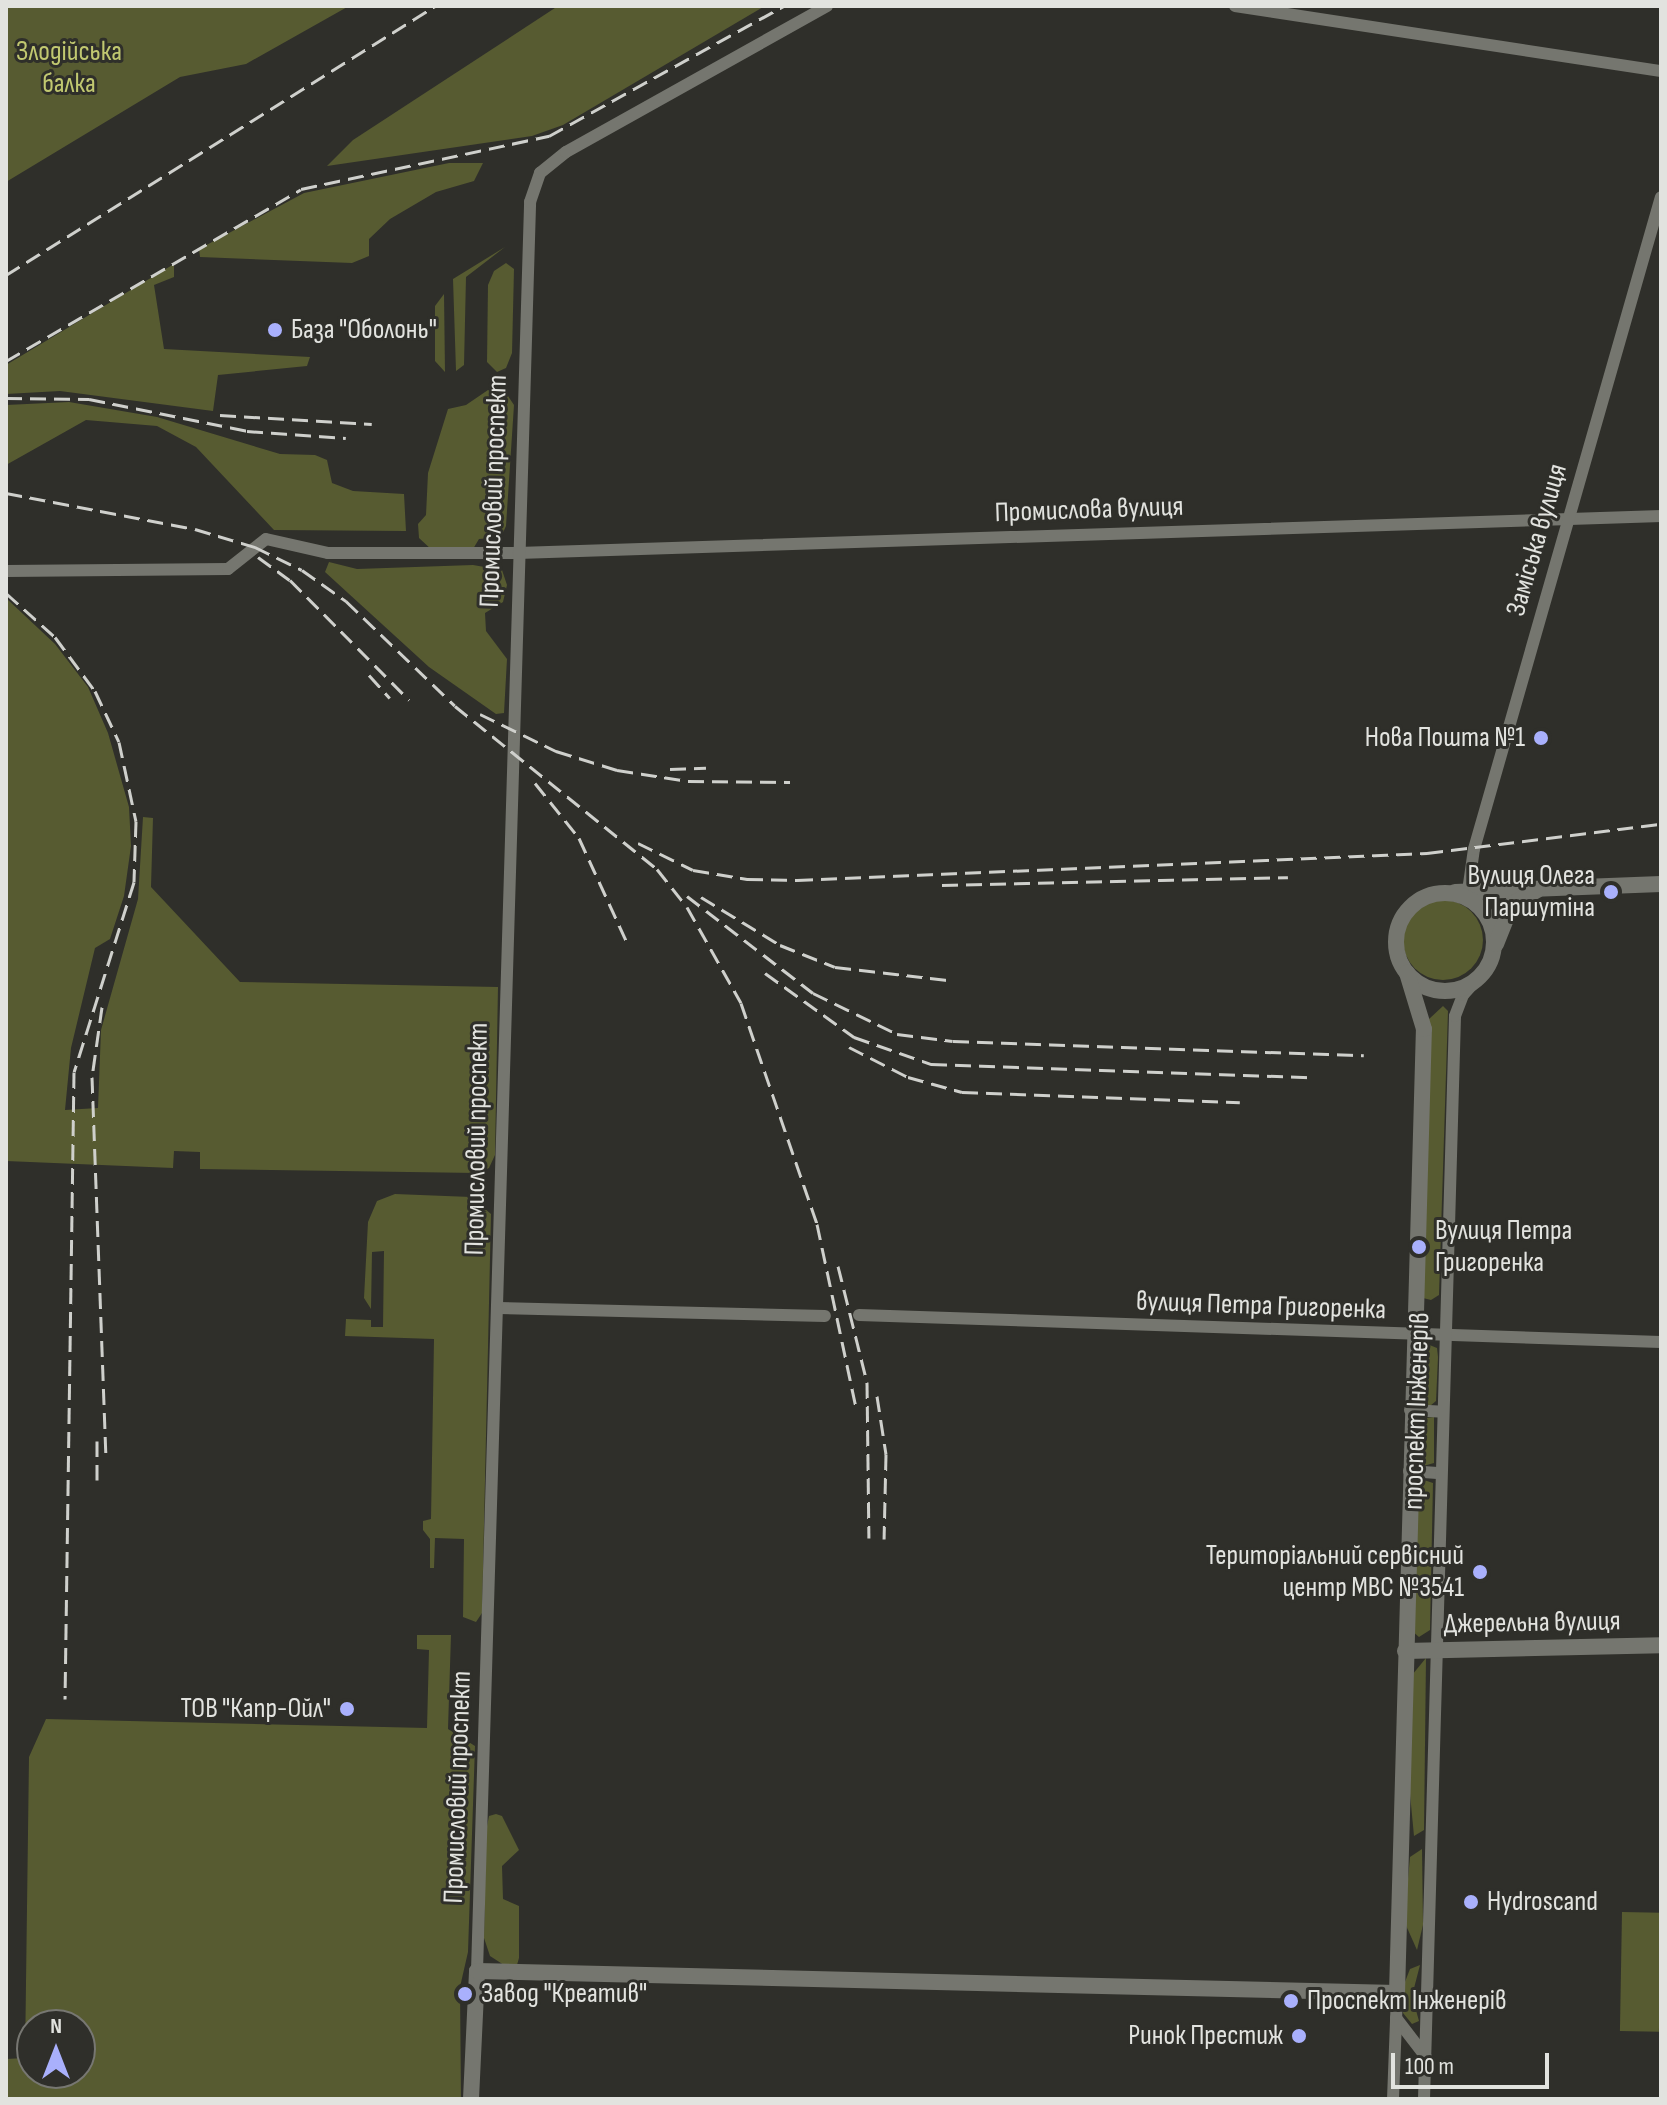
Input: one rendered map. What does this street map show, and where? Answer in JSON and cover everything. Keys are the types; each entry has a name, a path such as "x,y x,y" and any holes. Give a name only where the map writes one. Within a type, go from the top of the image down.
{"street":[{"name":"Промисловий проспект","path":"471,2099 499,1308 527,245 535,181 566,152 827,6"},
{"path":"1235,6 1661,71"},
{"name":"Заміська вулиця","path":"1461,894 1661,197"},
{"name":"Промислова вулиця","path":"273,540 313,552 518,553 1661,516"},
{"path":"261,525 273,540"},
{"path":"6,571 228,569 259,542 273,540"},
{"path":"1460,989 1431,989 1407,973 1396,945 1407,912 1420,900 1551,886 1661,884"},
{"path":"1424,1018 1434,1004 1482,974 1512,904 1551,886"},
{"path":"1461,894 1489,919 1494,951"},
{"name":"проспект Інженерів","path":"1397,1993 1412,1335 1424,1018 1407,973"},
{"name":"проспект Інженерів","path":"1424,2099 1455,1016 1463,995 1482,974"},
{"path":"499,1308 825,1316"},
{"name":"вулиця Петра Григоренка","path":"859,1315 1661,1342"},
{"path":"1410,1410 1443,1412"},
{"path":"1409,1471 1441,1473"},
{"name":"Джерельна вулиця","path":"1405,1651 1661,1645"},
{"path":"477,1971 1397,1993 1393,2099"},
{"path":"1396,2018 1426,2057"}],"green space":[{"name":"Злодійська балка","path":"6,6 349,6 246,64 180,77 6,182"},
{"path":"558,6 765,6 563,125 532,136 327,166 353,140"},
{"path":"449,163 483,163 474,181 436,192 390,219 369,239 369,256 352,263 200,257 199,249 304,193"},
{"path":"505,247 466,277 464,365 456,371 453,279"},
{"path":"506,263 514,269 512,353 506,368 497,372 487,362 488,285 494,271"},
{"path":"174,264 174,277 154,285 164,349 310,357 307,366 218,375 213,411 60,391 6,394 6,365"},
{"path":"444,294 445,372 435,361 435,306"},
{"path":"488,390 504,390 514,405 506,526 501,537 479,539 473,549 432,550 419,538 418,524 426,515 428,473 448,409 466,405"},
{"path":"69,402 157,417 280,454 315,455 327,460 332,483 353,491 404,494 406,531 274,530 196,447 157,426 86,420 6,465 6,405"},
{"path":"329,562 357,569 473,565 502,570 507,585 503,602 485,613 486,631 507,659 504,713 496,714 429,667 325,572"},
{"path":"6,598 55,644 88,687 108,733 129,807 131,846 124,896 110,939 95,948 71,1048 65,1110 98,1108 101,1030 138,899 143,817 153,818 151,887 240,982 498,987 495,1155 489,1168 477,1173 200,1169 200,1152 174,1151 173,1168 6,1161"},
{"path":"1443,900 1458,903 1471,912 1480,925 1483,940 1480,955 1471,968 1458,977 1443,980 1428,977 1415,968 1406,955 1403,940 1406,925 1415,912 1428,903"},
{"path":"1443,1006 1448,1011 1439,1295 1431,1300 1423,1298 1428,1020"},
{"path":"395,1194 471,1197 491,1214 482,1613 476,1622 463,1617 464,1539 435,1538 434,1568 430,1568 430,1539 423,1530 423,1521 431,1519 434,1339 345,1336 346,1319 371,1320 371,1327 383,1327 384,1251 372,1252 371,1309 364,1298 368,1222 377,1201"},
{"path":"1427,1344 1437,1348 1438,1357 1436,1401 1430,1406 1419,1405 1420,1347"},
{"path":"1434,1417 1434,1463 1416,1468 1418,1419"},
{"path":"1418,1478 1433,1483 1430,1630 1419,1637 1412,1631"},
{"path":"417,1635 451,1635 448,1729 475,1746 468,1952 460,1987 461,2099 6,2099 6,2059 16,2058 16,2089 96,2089 96,2009 26,2009 29,1757 46,1719 427,1728 429,1650 417,1649"},
{"path":"1426,1658 1424,1830 1414,1836 1408,1773 1412,1675"},
{"path":"489,1816 502,1816 519,1850 502,1866 503,1899 519,1906 519,1958 517,1965 507,1967 490,1956 484,1938 486,1831"},
{"path":"1422,1849 1423,1925 1417,1950 1404,1921 1410,1857"},
{"path":"1622,1912 1661,1913 1659,2032 1620,2031"},
{"path":"1420,1965 1412,1996 1419,2021 1412,2024 1403,2013 1403,1987 1410,1969"}],"railway":[{"path":"6,275 435,6"},
{"path":"6,361 301,189 549,136 784,6"},
{"path":"6,398 89,399 247,431 346,438"},
{"path":"220,415 372,424"},
{"path":"6,493 195,529 255,547 302,570 346,601 455,706 657,869 687,907 741,1003 817,1224 856,1408"},
{"path":"258,557 290,580 409,700"},
{"path":"6,593 55,637 95,691 119,742 136,821 134,882 74,1072 65,1699"},
{"path":"369,675 390,698"},
{"path":"480,714 556,751 617,770 688,781 790,782"},
{"path":"670,769 706,768"},
{"path":"535,783 579,838 626,940"},
{"path":"638,843 693,870 747,879 797,880 1427,853 1661,824"},
{"path":"942,885 1288,877"},
{"path":"687,896 813,993 897,1034 953,1041 1364,1055"},
{"path":"701,897 780,945 835,967 947,980"},
{"path":"765,973 854,1037 931,1064 1310,1077"},
{"path":"102,1007 92,1077 106,1455"},
{"path":"849,1047 908,1077 962,1092 1240,1102"},
{"path":"838,1266 867,1382 869,1538"},
{"path":"877,1396 886,1454 884,1539"},
{"path":"97,1441 97,1480"}],"place":[{"name":"База \"Оболонь\"","path":"275,330"},
{"name":"Нова Пошта №1","path":"1541,738"},
{"name":"Вулиця Олега Паршутіна","path":"1611,892"},
{"name":"Вулиця Петра Григоренка","path":"1419,1247"},
{"name":"Територіальний сервісний центр МВС №3541","path":"1480,1572"},
{"name":"ТОВ \"Капр-Ойл\"","path":"347,1709"},
{"name":"Hydroscand","path":"1471,1902"},
{"name":"Завод \"Креатив\"","path":"465,1994"},
{"name":"Проспект Інженерів","path":"1291,2001"},
{"name":"Ринок Престиж","path":"1299,2036"}]}
